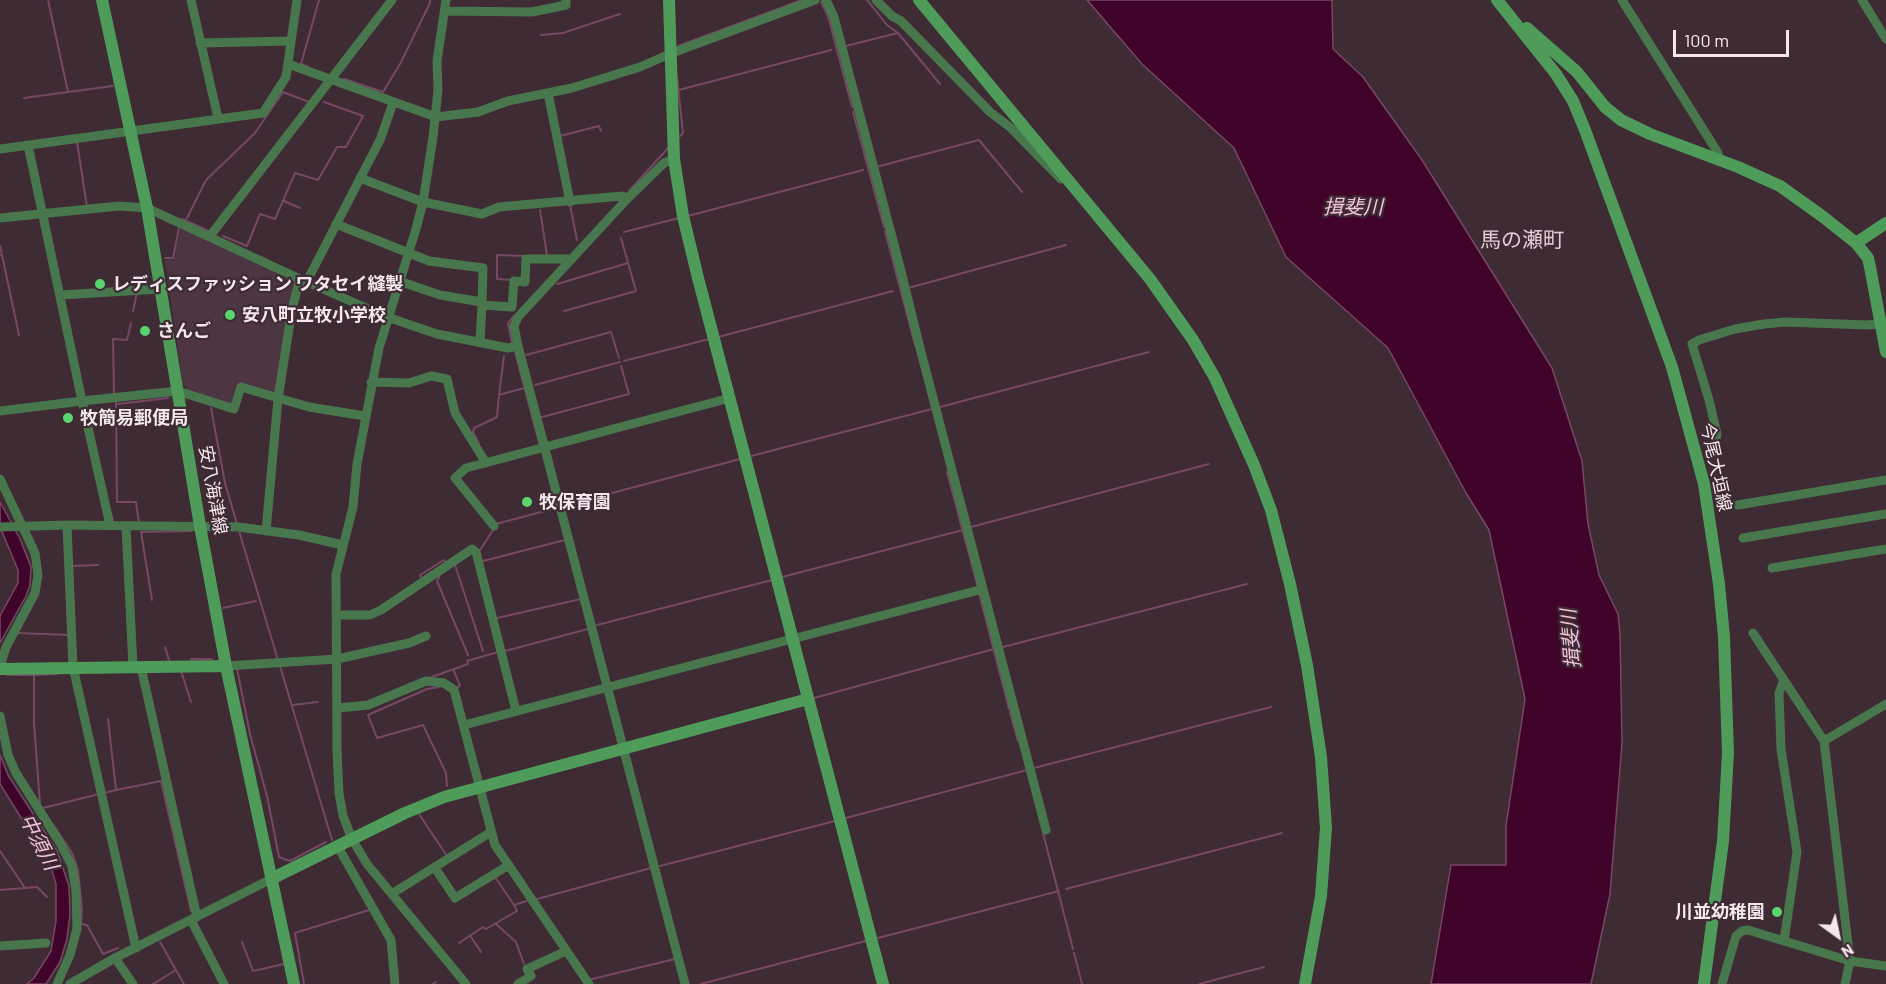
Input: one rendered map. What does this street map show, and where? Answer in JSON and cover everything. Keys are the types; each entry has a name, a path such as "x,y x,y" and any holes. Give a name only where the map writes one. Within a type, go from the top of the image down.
{"street":[{"name":"安八海津線","path":"102,0 147,208 200,526 226,666 294,984"},
{"path":"191,0 218,118"},
{"path":"0,148 263,113 286,77 297,0"},
{"path":"210,236 392,0"},
{"path":"446,0 437,61 435,117 423,202 409,254 387,317 371,382 357,464 353,507 336,574 339,793 343,816 352,839 367,864 466,984"},
{"path":"445,11 532,12 566,5 566,0"},
{"path":"669,0 674,159 683,216 883,984"},
{"path":"288,64 435,117 478,112 508,101 572,88 640,67 815,0"},
{"path":"826,0 834,17 896,249 1046,830"},
{"path":"876,0 892,16 901,21 990,112 1011,128 1063,182 1071,183"},
{"path":"919,0 1150,279 1193,340 1229,406 1272,510 1307,665 1321,757 1325,839 1321,896 1305,984"},
{"name":"今尾大垣線","path":"1497,0 1556,74 1573,101 1586,130 1672,367 1704,484 1719,584 1725,646 1728,753 1723,841 1704,984"},
{"path":"1622,0 1718,153 1718,160"},
{"path":"1862,0 1886,39"},
{"path":"1516,24 1523,25 1577,72 1605,107 1621,120 1650,134 1780,186 1856,243 1868,258 1883,323 1886,352"},
{"path":"200,44 291,41"},
{"path":"548,93 570,202"},
{"path":"266,531 278,399 292,309 304,280 336,225 380,140 393,103"},
{"path":"28,146 110,525"},
{"path":"674,159 664,163 628,198 518,318 514,326 685,984"},
{"path":"360,178 423,202 482,214 499,207 622,196 628,198"},
{"path":"0,218 119,206 147,208 387,317 437,334 508,348 518,346"},
{"path":"1856,243 1886,223"},
{"path":"336,225 429,261 483,268 480,342"},
{"path":"399,280 440,295 482,304 512,307 514,281 525,282 526,259 572,259"},
{"path":"61,295 160,289"},
{"path":"1716,439 1717,434 1709,400 1692,344 1735,329 1764,324 1785,322 1868,325 1883,323"},
{"path":"371,382 409,383 431,376 447,379 455,413 486,463"},
{"path":"0,411 177,391 234,410 241,387 309,407 366,416"},
{"path":"494,526 455,478 466,468 730,398"},
{"path":"0,479 18,526 34,553 38,565 38,584 35,593 2,655 0,668 226,666 338,659 409,643 426,636"},
{"path":"1738,505 1886,480"},
{"path":"1743,538 1886,514"},
{"path":"67,525 74,667 136,948"},
{"path":"126,526 137,667 194,918 224,984"},
{"path":"0,527 200,526 266,531 343,545"},
{"path":"336,615 362,615 381,610 472,549 476,552 516,711"},
{"path":"1772,568 1886,549"},
{"path":"464,725 983,589"},
{"path":"1753,633 1824,741 1850,961 1845,984"},
{"path":"1784,680 1779,693 1781,750 1797,852 1784,941"},
{"path":"338,708 368,705 426,681 436,681 454,690 495,845 589,984"},
{"path":"70,984 115,958 273,878 444,797 808,699"},
{"path":"1824,741 1886,704"},
{"path":"0,716 8,755 16,773 72,866 76,891 77,929 70,955 57,984"},
{"path":"393,893 491,832"},
{"path":"338,847 391,940 395,984"},
{"path":"435,868 455,898 509,866"},
{"path":"1722,984 1736,936 1742,931 1749,930 1850,961 1886,966"},
{"path":"0,946 46,943"},
{"path":"518,984 531,976 527,969 566,951"},
{"path":"115,958 133,984"}],"shaded area":[{"name":"安八町立牧小学校","path":"181,228 295,282 275,393 240,384 231,405 187,390 187,387 183,385 165,260 174,260"}],"water":[{"name":"揖斐川","path":"1087,0 1332,0 1333,49 1363,77 1422,160 1552,368 1582,461 1588,524 1599,575 1618,614 1620,634 1622,743 1610,894 1591,984 1431,984 1451,865 1506,865 1506,826 1525,699 1489,530 1466,493 1388,348 1286,257 1234,148 1142,64"},
{"path":"0,502 20,539 31,567 30,585 26,596 0,643 0,616 18,583 18,570 0,527"},
{"name":"中須川","path":"0,755 8,775 57,851 69,886 70,914 67,939 60,962 46,984 27,984 34,978 51,951 56,921 56,884 50,864 0,784"}],"waterway":[{"path":"48,0 68,92 113,86"},
{"path":"309,67 301,64 319,0"},
{"path":"344,79 383,92 400,64 430,0"},
{"path":"678,46 802,0"},
{"path":"846,46 898,33 887,25 867,0"},
{"path":"821,2 828,16 852,107"},
{"path":"541,35 563,33 620,14"},
{"path":"898,33 940,84"},
{"path":"679,90 831,50"},
{"path":"677,77 683,133 678,138"},
{"path":"24,98 68,92"},
{"path":"186,220 206,180 255,133 283,92 309,102"},
{"path":"223,236 247,246 260,214 275,219 295,173 318,180 337,147 346,147 363,116 324,102"},
{"path":"853,112 884,227"},
{"path":"560,136 599,126 601,131"},
{"path":"876,167 979,140 1022,192"},
{"path":"77,142 87,207"},
{"path":"629,191 669,147"},
{"path":"688,216 863,170"},
{"path":"284,201 300,208"},
{"path":"570,205 577,240"},
{"path":"540,210 547,255"},
{"path":"624,232 679,218"},
{"path":"182,219 209,231"},
{"path":"165,258 173,258 179,228"},
{"path":"885,231 915,345"},
{"path":"564,311 636,291 621,238"},
{"path":"908,288 1066,245"},
{"path":"0,246 2,255 0,255"},
{"path":"2,255 19,335"},
{"path":"512,280 497,279 497,255 524,256"},
{"path":"557,284 628,263"},
{"path":"718,337 893,291"},
{"path":"133,311 137,293"},
{"path":"512,343 508,323 514,316"},
{"path":"114,393 113,339 127,340 131,323"},
{"path":"526,355 611,332 619,358"},
{"path":"624,361 709,339"},
{"path":"515,352 540,446"},
{"path":"940,407 1149,352"},
{"path":"499,395 504,356"},
{"path":"535,385 620,362"},
{"path":"542,417 629,394 621,366"},
{"path":"479,444 473,432 474,428 497,417 499,395 524,388"},
{"path":"118,404 168,398"},
{"path":"116,401 117,502 136,502 139,523"},
{"path":"211,408 225,483 237,524"},
{"path":"751,456 932,409"},
{"path":"567,505 740,459"},
{"path":"971,527 1209,464"},
{"path":"947,472 978,588"},
{"path":"496,524 556,508"},
{"path":"480,550 493,530"},
{"path":"782,577 963,530"},
{"path":"152,600 141,532 191,531"},
{"path":"239,531 278,660"},
{"path":"483,561 565,540"},
{"path":"422,580 420,575 444,560 445,562"},
{"path":"72,566 98,565"},
{"path":"455,565 483,651"},
{"path":"440,575 437,581 468,655"},
{"path":"597,625 772,580"},
{"path":"1003,647 1247,584"},
{"path":"979,593 1009,709"},
{"path":"497,618 581,599"},
{"path":"223,608 256,601"},
{"path":"505,651 588,629"},
{"path":"18,633 69,635"},
{"path":"165,647 169,660"},
{"path":"814,698 994,649"},
{"path":"429,678 468,664 467,661 498,652"},
{"path":"191,659 212,659"},
{"path":"280,666 332,840"},
{"path":"237,669 279,857 290,861 326,842"},
{"path":"181,671 191,702"},
{"path":"454,671 460,686 456,688"},
{"path":"34,675 57,674"},
{"name":"中須川","path":"7,675 34,675 34,723 40,804"},
{"path":"439,687 427,689 368,715 377,738 423,725 446,773 447,786"},
{"path":"292,705 318,702"},
{"path":"1034,768 1271,707"},
{"path":"1010,712 1018,741"},
{"path":"108,719 116,790 161,781 191,911"},
{"path":"846,818 1027,770"},
{"path":"104,793 116,790"},
{"name":"中須川","path":"43,808 99,794"},
{"path":"419,814 447,856"},
{"path":"660,866 835,821"},
{"name":"中須川","path":"52,823 72,853 78,870 82,909 81,924 87,925 103,954 118,948"},
{"path":"1043,833 1073,949"},
{"path":"1066,889 1282,833"},
{"path":"0,851 25,888"},
{"path":"537,899 651,868"},
{"path":"495,877 514,905 527,901"},
{"path":"0,890 37,887 47,897"},
{"path":"878,938 1059,891"},
{"path":"459,943 483,927 486,929 517,911 514,905"},
{"path":"304,984 295,933 369,910"},
{"path":"496,924 516,942 524,964"},
{"path":"471,937 481,952"},
{"path":"701,984 866,941"},
{"path":"160,942 184,984"},
{"path":"242,942 253,971 284,964"},
{"path":"1074,953 1082,984"},
{"path":"592,979 675,959"},
{"path":"1199,984 1264,967"},
{"path":"153,984 176,970"}],"place":[{"name":"レディスファッション ワタセイ縫製","path":"100,284"},
{"name":"安八町立牧小学校","path":"230,315"},
{"name":"さんご","path":"145,331"},
{"name":"牧簡易郵便局","path":"68,418"},
{"name":"牧保育園","path":"527,502"},
{"name":"川並幼稚園","path":"1777,912"}],"district":[{"name":"馬の瀬町","path":"1522,240"}]}
